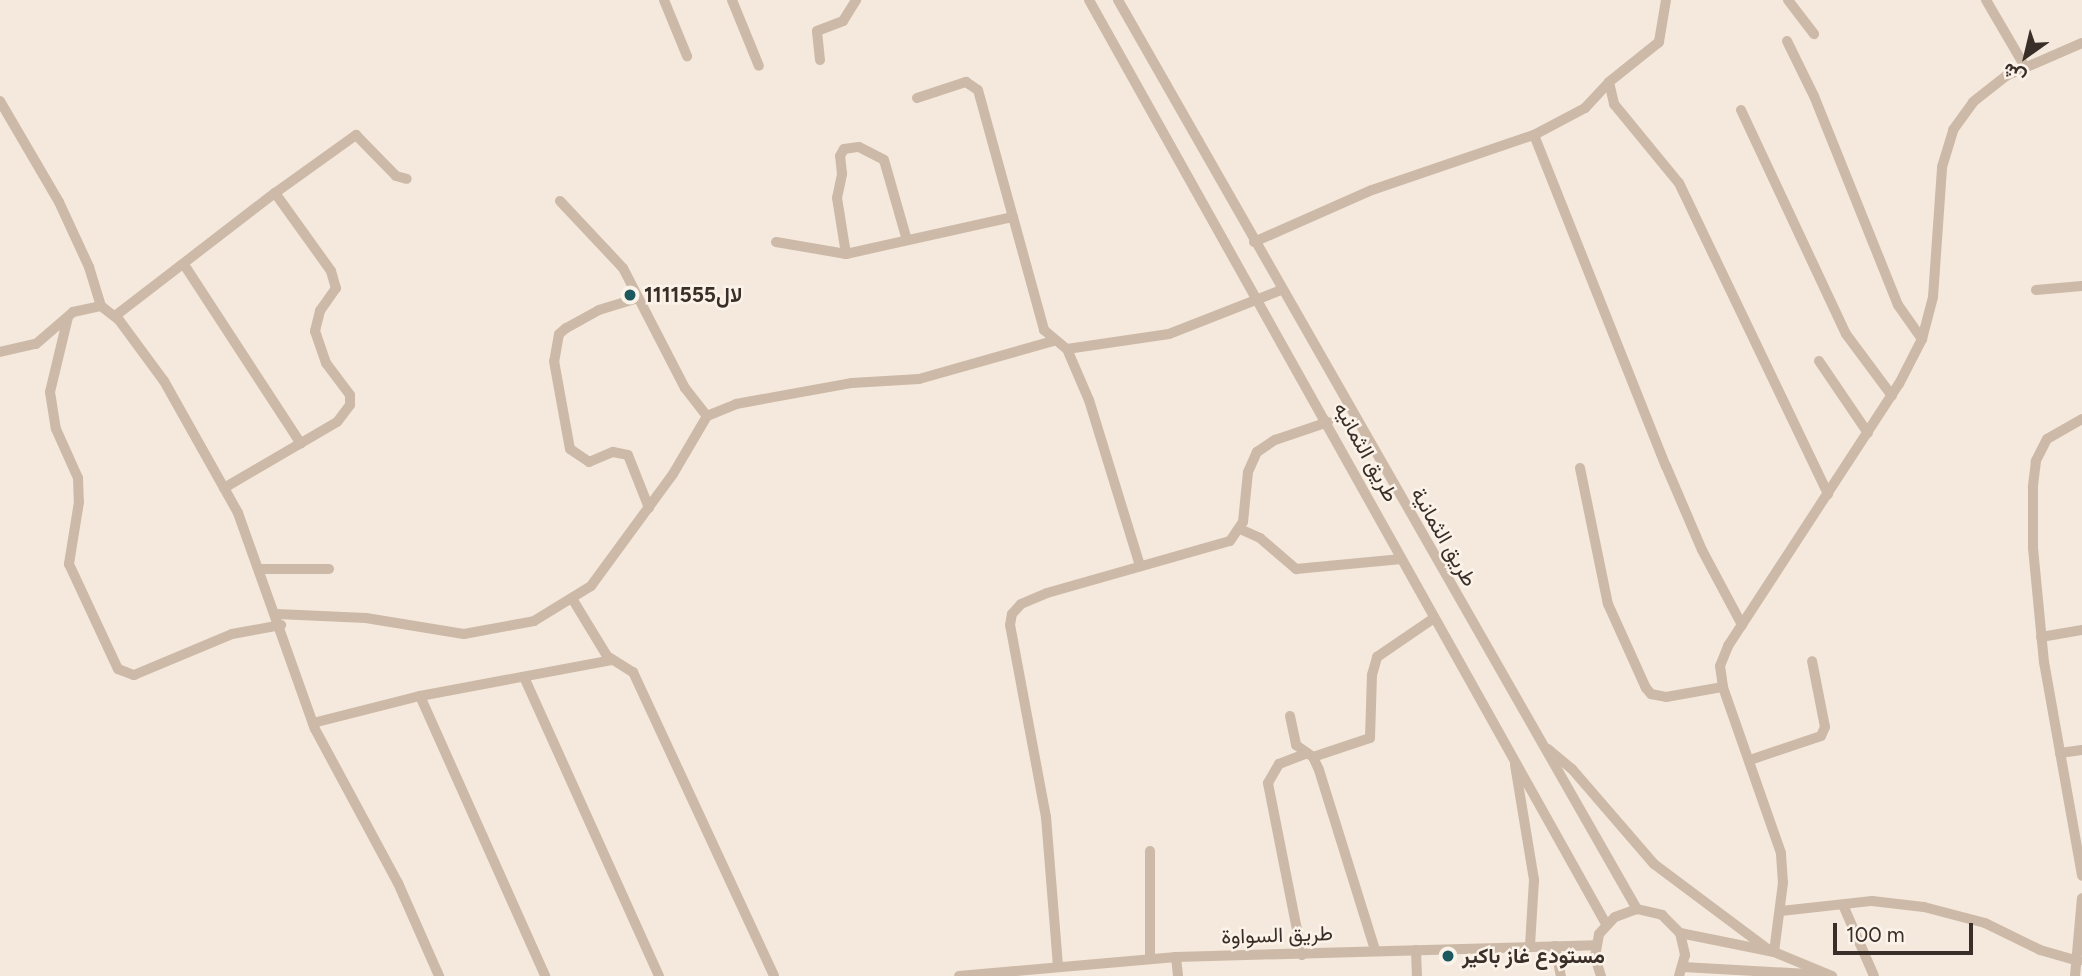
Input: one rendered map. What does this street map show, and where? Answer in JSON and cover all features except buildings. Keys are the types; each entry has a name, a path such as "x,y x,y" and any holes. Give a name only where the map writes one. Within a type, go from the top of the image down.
{"street":[{"path":"664,0 687,56"},
{"path":"732,0 759,66"},
{"path":"820,60 817,31 843,21 856,0"},
{"name":"طريق الثمانيه","path":"1089,0 1328,422 1434,618 1606,924"},
{"name":"طريق الثمانية","path":"1118,0 1281,290 1637,909"},
{"path":"1254,242 1372,190 1534,135 1585,108 1609,82 1659,42 1666,0"},
{"path":"1788,0 1814,34"},
{"path":"1986,0 2024,65"},
{"path":"1787,41 1814,96 1898,305 1922,339"},
{"path":"1772,951 1781,911 1782,853 1723,687 1720,666 1742,625 1892,396 1922,339 1933,297 1945,145 1973,102 2024,65 2082,43"},
{"path":"916,98 967,82 978,90 1044,330 1053,341 1067,349 1101,430 1140,565"},
{"path":"1609,82 1614,104 1679,183 1828,494"},
{"path":"0,101 59,202 89,267 101,306"},
{"path":"1741,110 1846,334 1892,396"},
{"path":"115,316 185,266 275,192 356,135 396,176 407,178"},
{"path":"1534,135 1671,478 1702,550 1742,625"},
{"path":"846,254 837,198 844,149 859,148 884,160 907,240"},
{"path":"224,488 345,416 351,401 326,363 316,331 317,317 334,295 336,280 275,192"},
{"path":"560,201 615,258 685,388 707,416"},
{"path":"776,242 846,254 1013,217"},
{"path":"185,266 301,444"},
{"path":"2036,290 2082,286"},
{"path":"1067,349 1168,334 1281,290"},
{"path":"638,298 599,310 566,328 559,334 554,361 570,449 589,462 613,452 628,455 649,508"},
{"path":"0,352 36,344 68,317 89,306 101,306 115,316 164,381 224,488 279,619 313,723 398,883 439,976"},
{"path":"68,317 50,399 56,429 78,478 79,502 69,564 118,670 134,675 232,634 279,619 366,618 464,634 517,626 573,600 591,586 649,508 707,416 736,404 852,383 919,379 1053,341"},
{"path":"1819,361 1868,433"},
{"path":"2082,419 2048,439 2034,473 2033,548 2041,637 2082,876"},
{"path":"1058,966 1045,805 1010,618 1015,608 1032,598 1230,541 1240,529 1248,472 1257,452 1275,440 1328,422"},
{"path":"1580,468 1608,604 1646,688 1651,694 1666,697 1723,687"},
{"path":"1240,529 1260,538 1296,569 1402,559"},
{"path":"260,569 329,569"},
{"path":"573,600 612,660"},
{"path":"1302,955 1268,783 1279,764 1370,738 1374,729 1372,675 1377,657 1434,618"},
{"path":"2041,637 2082,630"},
{"path":"313,723 420,696 612,660 628,666 636,677 774,976"},
{"path":"1750,760 1821,736 1825,727 1812,661"},
{"path":"524,677 659,976"},
{"path":"420,696 545,976"},
{"path":"1290,716 1296,745 1310,755 1375,950"},
{"path":"1544,745 1572,769 1654,864 1772,951"},
{"path":"2060,753 2082,750"},
{"path":"1514,758 1535,880 1530,946"},
{"path":"1150,851 1150,959"},
{"path":"2075,976 2082,898"},
{"path":"1781,911 1881,902 1953,913 2040,950 2078,961"},
{"path":"1843,905 1874,976"},
{"path":"1601,976 1596,945 1606,924 1637,909 1662,915 1680,933 1772,951 1830,975"},
{"path":"1680,933 1681,971 1830,975"},
{"name":"طريق السواوة","path":"959,976 1176,957 1596,945"},
{"path":"1555,946 1561,976"},
{"path":"1416,950 1417,976"},
{"path":"1176,957 1178,976"},
{"path":"1077,976 1080,965"}],"place":[{"name":"1111555لال","path":"630,295"},
{"name":"مستودع غاز باكير","path":"1448,956"}]}
